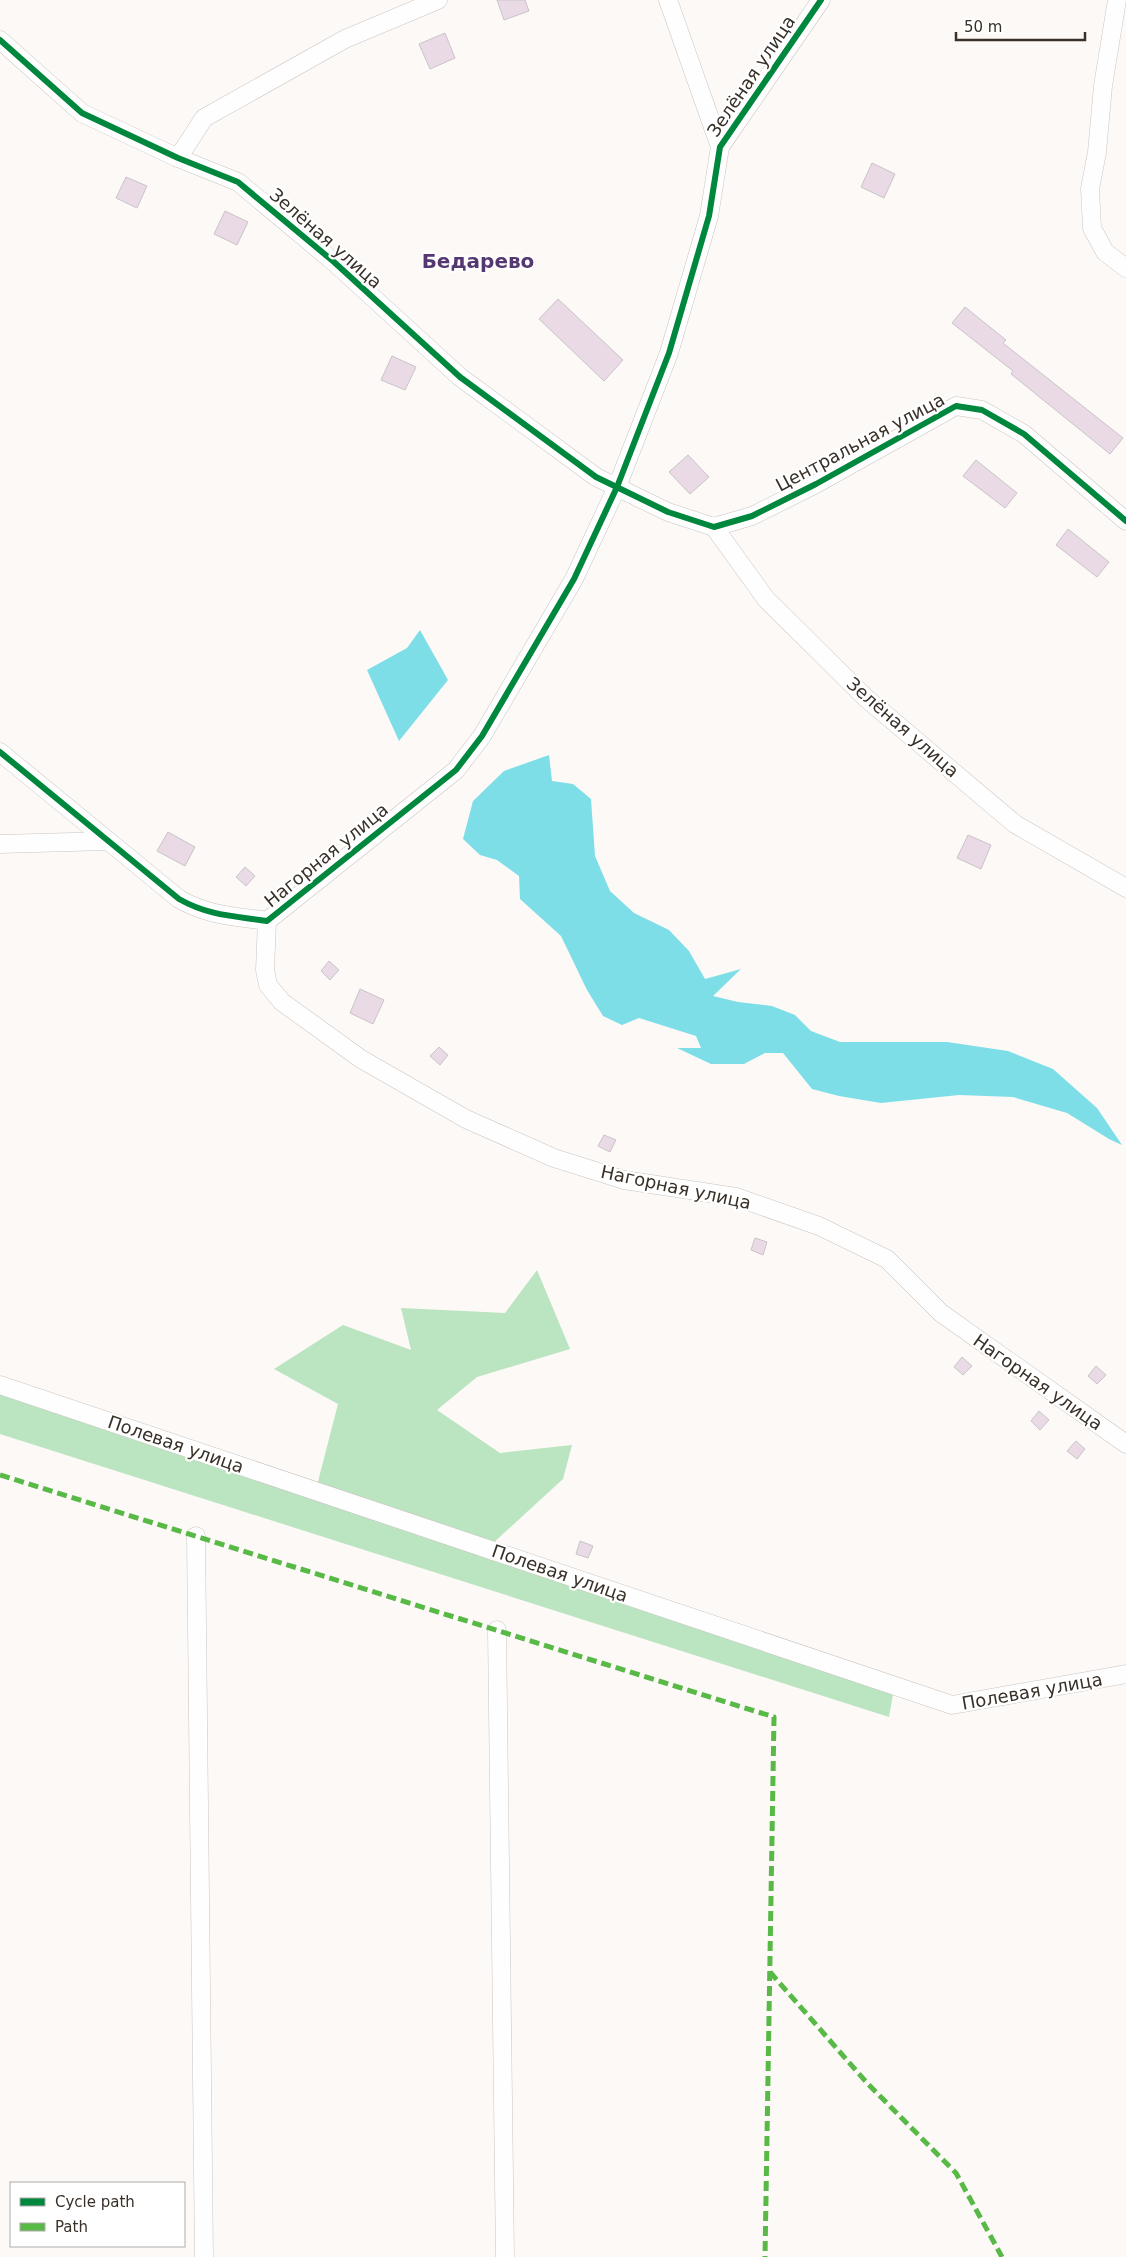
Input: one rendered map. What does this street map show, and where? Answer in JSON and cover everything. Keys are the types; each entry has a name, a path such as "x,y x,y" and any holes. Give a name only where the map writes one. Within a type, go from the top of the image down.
{"street":[{"path":"178,158 204,118 345,39 438,0"},
{"path":"668,0 720,147"},
{"name":"Зелёная улица","path":"617,487 669,353 709,216 720,147 821,0"},
{"path":"1117,0 1103,86 1098,152 1090,189 1092,228 1105,252 1126,268"},
{"name":"Зелёная улица","path":"0,40 82,113 178,158 238,182 334,262 460,377 596,477 668,512 714,527 766,600 867,699 1015,824 1126,888"},
{"name":"Центральная улица","path":"714,527 752,516 816,484 956,406 982,410 1024,434 1126,521"},
{"name":"Нагорная улица","path":"0,752 179,898 197,909 216,914 267,920 456,770 482,736 574,579 617,487"},
{"path":"0,844 107,841"},
{"name":"Нагорная улица","path":"267,920 265,970 268,985 282,1002 360,1059 466,1119 554,1158 624,1180 736,1197 819,1226 887,1259 941,1313 1126,1444"},
{"name":"Полевая улица","path":"0,1385 952,1705 1126,1674"},
{"path":"196,1536 204,2257"},
{"path":"497,1630 505,2257"}],"green space":[{"path":"537,1270 570,1349 477,1377 437,1410 500,1453 572,1445 563,1479 479,1556 894,1689 889,1717 0,1434 0,1394 314,1497 338,1404 274,1369 343,1325 411,1350 401,1308 505,1313"}],"water":[{"path":"420,630 448,680 399,741 367,670 407,648"},
{"path":"549,755 552,781 573,784 591,799 595,856 610,891 634,913 669,930 689,951 705,979 741,969 713,996 738,1002 772,1006 795,1015 811,1031 840,1042 947,1042 1008,1051 1053,1069 1097,1108 1122,1145 1067,1113 1013,1097 959,1095 881,1103 839,1096 812,1089 783,1053 765,1053 744,1064 711,1064 677,1048 701,1048 696,1036 639,1018 622,1025 603,1016 587,990 561,936 520,899 519,876 497,860 480,855 463,839 473,801 504,771"}],"building":[{"path":"497,0 525,0 529,11 504,20"},
{"path":"445,33 455,58 430,69 419,44"},
{"path":"872,163 895,174 884,198 861,187"},
{"path":"126,177 147,186 137,208 116,198"},
{"path":"225,211 248,222 237,245 214,234"},
{"path":"558,299 623,360 604,381 539,319"},
{"path":"965,307 1006,340 1003,343 1123,438 1110,454 1011,374 1013,371 952,323"},
{"path":"392,356 416,367 405,390 381,380"},
{"path":"688,455 709,477 690,494 669,472"},
{"path":"976,460 1017,493 1005,508 963,476"},
{"path":"1068,529 1109,562 1097,577 1056,545"},
{"path":"168,832 195,847 185,866 157,851"},
{"path":"968,835 991,845 981,869 957,858"},
{"path":"245,867 255,876 246,886 236,877"},
{"path":"329,961 339,970 330,980 321,971"},
{"path":"360,989 384,1000 373,1024 350,1013"},
{"path":"439,1047 448,1055 440,1065 430,1056"},
{"path":"604,1135 616,1140 610,1152 598,1146"},
{"path":"755,1238 767,1242 763,1255 751,1250"},
{"path":"962,1357 972,1366 963,1375 954,1367"},
{"path":"1096,1366 1106,1375 1097,1384 1088,1376"},
{"path":"1039,1411 1049,1420 1040,1430 1031,1421"},
{"path":"1076,1441 1085,1449 1077,1459 1067,1451"},
{"path":"580,1541 593,1546 588,1558 576,1554"}],"marked path":[{"path":"0,1475 774,1717 765,2257"},
{"path":"770,1972 867,2083 956,2173 1002,2257"}],"cycle path":[{"path":"0,752 179,899 211,912 267,921 456,770 482,736 574,579 617,487 669,353 709,216 720,147 821,0"},
{"path":"0,40 82,113 178,158 238,182 334,262 460,377 596,477 668,512 714,527 752,516 816,484 956,406 982,410 1024,434 1126,521"}],"district":[{"name":"Бедарево","path":"478,261"}]}
